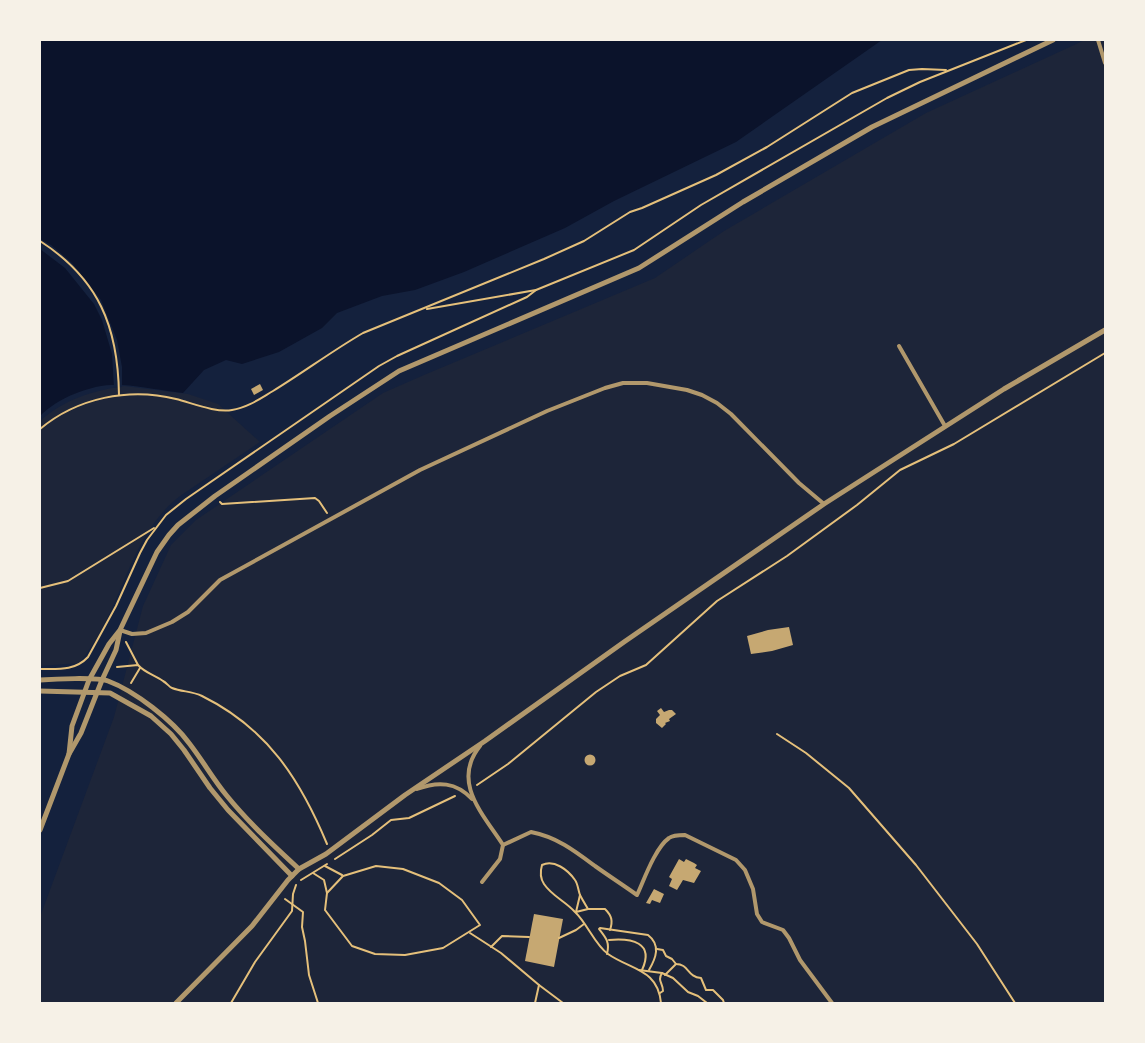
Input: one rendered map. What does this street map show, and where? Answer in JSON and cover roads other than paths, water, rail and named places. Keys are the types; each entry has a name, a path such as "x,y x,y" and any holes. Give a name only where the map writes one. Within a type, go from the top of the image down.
{"street":[{"path":"40,830 68,754 81,732 116,650 121,631 160,546 182,522 215,496 337,410 399,371 639,268 743,202 872,127 1053,40"},
{"path":"176,1003 252,926 292,876 300,869 331,851 405,795 824,504 1004,389 1105,330"},
{"path":"68,754 72,726 89,680 101,658 121,631"},
{"path":"40,680 102,680 110,682 142,701 174,726 238,809 300,869"},
{"path":"40,691 110,693 151,716 171,734 228,810 292,876"}],"lane":[{"path":"1098,40 1105,63"},
{"path":"899,346 945,426"},
{"path":"121,631 132,634 146,633 172,622 188,612 220,580 438,461 554,408 606,388 628,382 647,382 687,390 717,403 731,414 799,483 824,504"},
{"path":"482,882 500,859 503,845 476,804 469,789 470,761 474,753 485,741"},
{"path":"405,795 424,786 443,783 463,791 476,804"},
{"path":"503,845 531,832 557,840 573,848 596,867 637,895 661,847 669,838 684,835 701,843 736,860 745,870 753,889 757,914 762,922 782,930 789,938 800,960 832,1003"}]}
